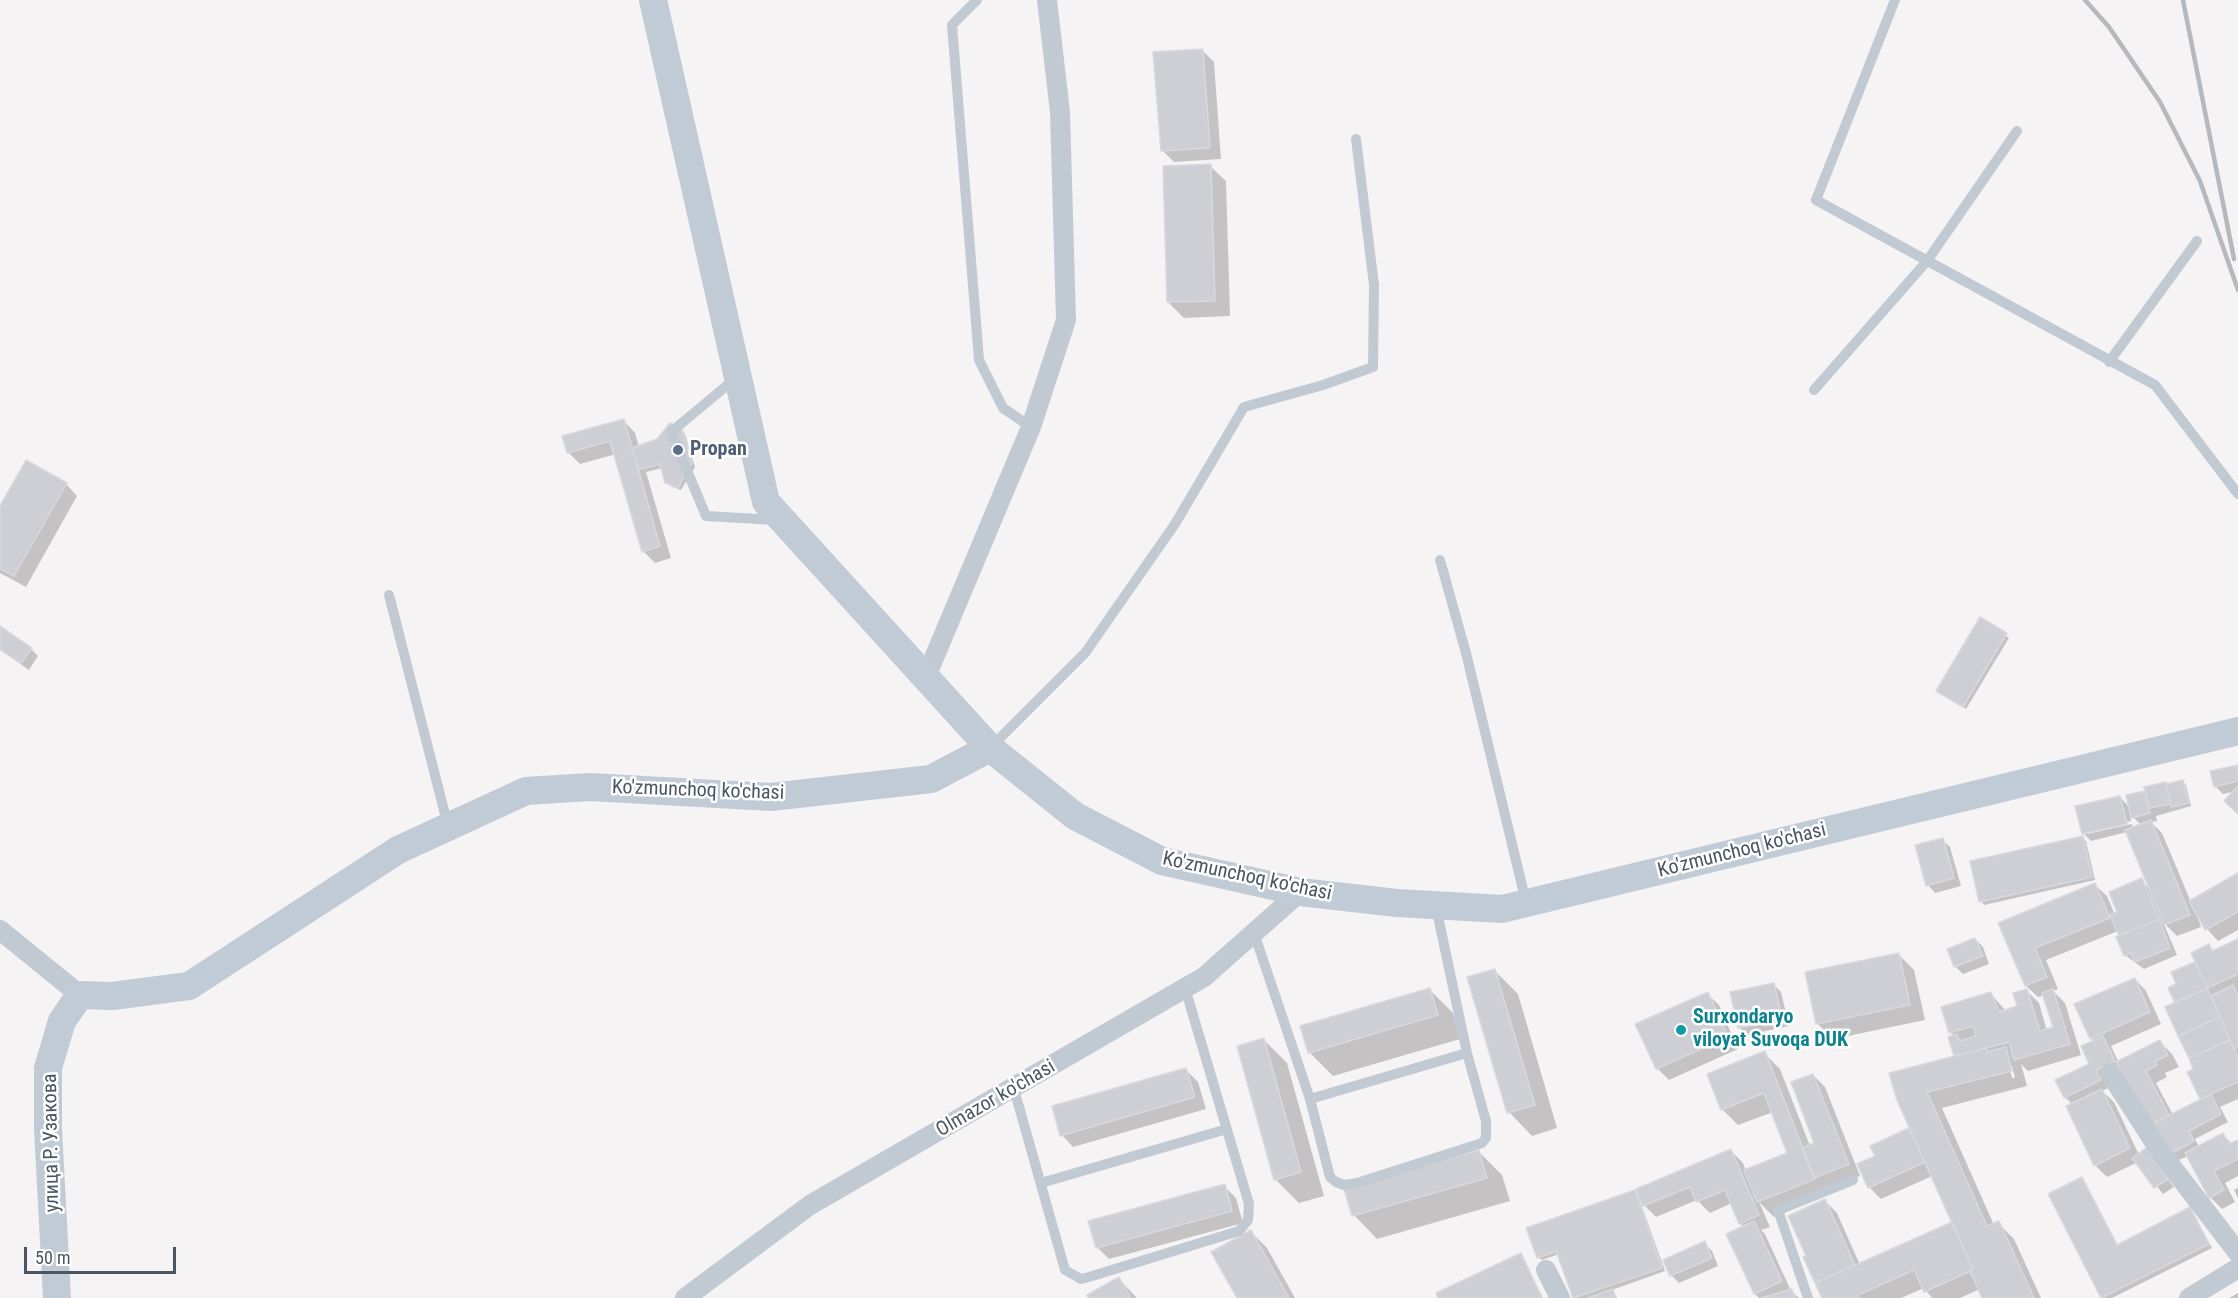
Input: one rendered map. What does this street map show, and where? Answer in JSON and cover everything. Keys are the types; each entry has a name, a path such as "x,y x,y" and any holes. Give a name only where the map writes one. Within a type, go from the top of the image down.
{"street":[{"path":"653,0 766,502 990,748"},
{"path":"926,677 1031,427 1066,320 1060,112 1047,0"},
{"name":"Ko'zmunchoq ko'chasi","path":"80,995 112,996 189,986 398,850 526,791 590,787 771,797 931,779 990,748 1075,816 1162,861 1300,892 1397,903 1502,909 2238,730"},
{"name":"Olmazor ko'chasi","path":"685,1298 810,1205 1204,977 1300,892"},
{"path":"0,930 80,995"},
{"name":"улица Р. Узакова","path":"57,1298 48,1129 48,1068 62,1021 80,995"},
{"path":"2110,1073 2162,1154 2238,1253"},
{"path":"2189,1298 2238,1268"},
{"path":"1546,1270 1560,1298"}],"lane":[{"path":"977,0 952,25 979,360 1003,408 1031,427"},
{"path":"1895,0 1816,200 2109,362 2155,385 2238,494"},
{"path":"1814,390 1927,261 2017,131"},
{"path":"990,748 1085,653 1175,524 1244,407 1323,385 1373,367 1374,285 1356,139"},
{"path":"2109,362 2197,241"},
{"path":"738,375 671,432 706,516 782,520"},
{"path":"1440,560 1466,653 1527,903"},
{"path":"390,595 448,826"},
{"path":"1254,933 1310,1099 1330,1177 1344,1185 1357,1183 1482,1143 1487,1131 1467,1053 1435,905"},
{"path":"1014,1089 1065,1270 1081,1279 1239,1231 1248,1220 1249,1204 1185,988"},
{"path":"1310,1099 1467,1053"},
{"path":"1041,1183 1227,1129"},
{"path":"1808,1298 1778,1210 1853,1180"}],"building":[{"path":"1203,49 1210,148 1161,151 1153,52"},
{"path":"1211,164 1215,301 1167,302 1163,166"},
{"path":"624,419 660,546 642,552 610,441 567,453 562,436"},
{"path":"670,423 682,429 692,463 678,488 665,483 660,464 638,470 632,448 657,439"},
{"path":"26,460 67,483 14,576 0,569 0,506"},
{"path":"1980,617 2007,633 1963,707 1936,691"},
{"path":"0,626 32,648 21,663 0,649"},
{"path":"2238,765 2238,781 2214,787 2210,771"},
{"path":"2183,780 2189,803 2171,807 2166,784"},
{"path":"2166,782 2170,804 2149,808 2144,787"},
{"path":"2238,786 2238,814 2224,801"},
{"path":"2145,791 2150,813 2131,818 2126,795"},
{"path":"2120,796 2127,824 2082,834 2075,806"},
{"path":"2151,820 2190,915 2164,925 2125,830"},
{"path":"2083,836 2092,877 1979,902 1970,861"},
{"path":"1943,838 1954,878 1926,886 1915,845"},
{"path":"2238,873 2238,912 2205,930 2189,901"},
{"path":"2142,878 2159,919 2119,936 2110,915 2117,912 2109,892"},
{"path":"2095,883 2110,918 2035,948 2047,977 2025,986 1998,923"},
{"path":"2159,919 2170,948 2135,962 2131,953 2124,956 2116,937"},
{"path":"1975,938 1983,956 1954,967 1947,949"},
{"path":"2238,939 2238,974 2207,988 2191,953 2209,944 2212,951"},
{"path":"1899,953 1910,1005 1816,1024 1805,972"},
{"path":"2195,962 2207,988 2175,1003 2168,988 2176,984 2171,972"},
{"path":"1495,969 1535,1105 1507,1113 1467,977"},
{"path":"2135,978 2150,1012 2090,1039 2074,1004"},
{"path":"1774,983 1782,1019 1738,1028 1730,992"},
{"path":"2233,985 2238,996 2238,1047 2234,1049 2211,996"},
{"path":"1430,988 1438,1015 1308,1053 1300,1026"},
{"path":"2207,988 2220,1017 2178,1036 2165,1007"},
{"path":"2027,989 2040,1031 2053,1027 2042,993 2053,989 2070,1044 2014,1060 2009,1042 1954,1056 1948,1037 1957,1034 1960,1041 1976,1036 1973,1026 1949,1033 1941,1007 1991,992 1999,1012 2017,1006 2013,993"},
{"name":"Surxondaryo viloyat Suvoqa DUK","path":"1708,992 1728,1037 1656,1069 1635,1024"},
{"path":"2220,1017 2230,1040 2189,1058 2178,1036"},
{"path":"2103,1036 2115,1061 2096,1070 2101,1080 2064,1098 2055,1080 2089,1064 2081,1046"},
{"path":"1264,1038 1301,1172 1274,1180 1237,1046"},
{"path":"2160,1040 2168,1055 2155,1061 2157,1065 2146,1071 2169,1115 2149,1125 2116,1062"},
{"path":"2230,1040 2238,1057 2238,1082 2200,1099 2187,1072 2193,1069 2189,1058"},
{"path":"2006,1047 2012,1071 1927,1092 1987,1226 1999,1221 2034,1298 1982,1298 1970,1271 1973,1270 1897,1100 1889,1073 1986,1048 1987,1052"},
{"path":"1765,1051 1815,1179 1757,1202 1744,1170 1787,1153 1764,1093 1721,1110 1707,1074"},
{"path":"1186,1068 1195,1097 1060,1136 1052,1106"},
{"path":"1813,1074 1849,1164 1814,1178 1802,1148 1814,1143 1791,1082"},
{"path":"2102,1089 2130,1148 2094,1166 2066,1106"},
{"path":"2211,1094 2221,1114 2189,1131 2194,1141 2170,1154 2154,1123"},
{"path":"1909,1128 1925,1162 1868,1188 1857,1164 1875,1156 1870,1146"},
{"path":"2223,1133 2229,1144 2238,1140 2238,1159 2214,1171 2224,1190 2209,1198 2185,1153"},
{"path":"2146,1148 2168,1179 2154,1188 2132,1158"},
{"path":"1731,1149 1759,1215 1739,1224 1725,1190 1696,1202 1690,1187 1643,1206 1636,1189"},
{"path":"1479,1150 1487,1178 1352,1216 1344,1189"},
{"path":"2082,1177 2117,1245 2190,1207 2209,1244 2101,1298 2048,1194"},
{"path":"1225,1184 1232,1211 1096,1248 1088,1221"},
{"path":"1635,1190 1662,1268 1573,1298 1556,1251 1537,1258 1526,1228"},
{"path":"1825,1199 1855,1265 1815,1283 1788,1216"},
{"path":"1754,1221 1782,1281 1754,1294 1726,1234"},
{"path":"1952,1222 1973,1270 1924,1292 1914,1270 1858,1295 1859,1298 1822,1298 1815,1283"},
{"path":"1251,1230 1289,1298 1237,1298 1211,1252"},
{"path":"1705,1241 1712,1258 1670,1276 1663,1260"},
{"path":"1521,1253 1542,1298 1438,1298 1436,1293"},
{"path":"1119,1277 1131,1298 1089,1298 1087,1295"},
{"path":"1613,1289 1616,1298 1588,1298"},
{"path":"1792,1289 1795,1298 1761,1298"}],"railway":[{"path":"2085,0 2109,27 2160,102 2200,181 2238,290"},
{"path":"2183,0 2234,259"}],"place":[{"name":"Propan","path":"678,450"},
{"name":"Surxondaryo viloyat Suvoqa DUK","path":"1681,1030"}]}
